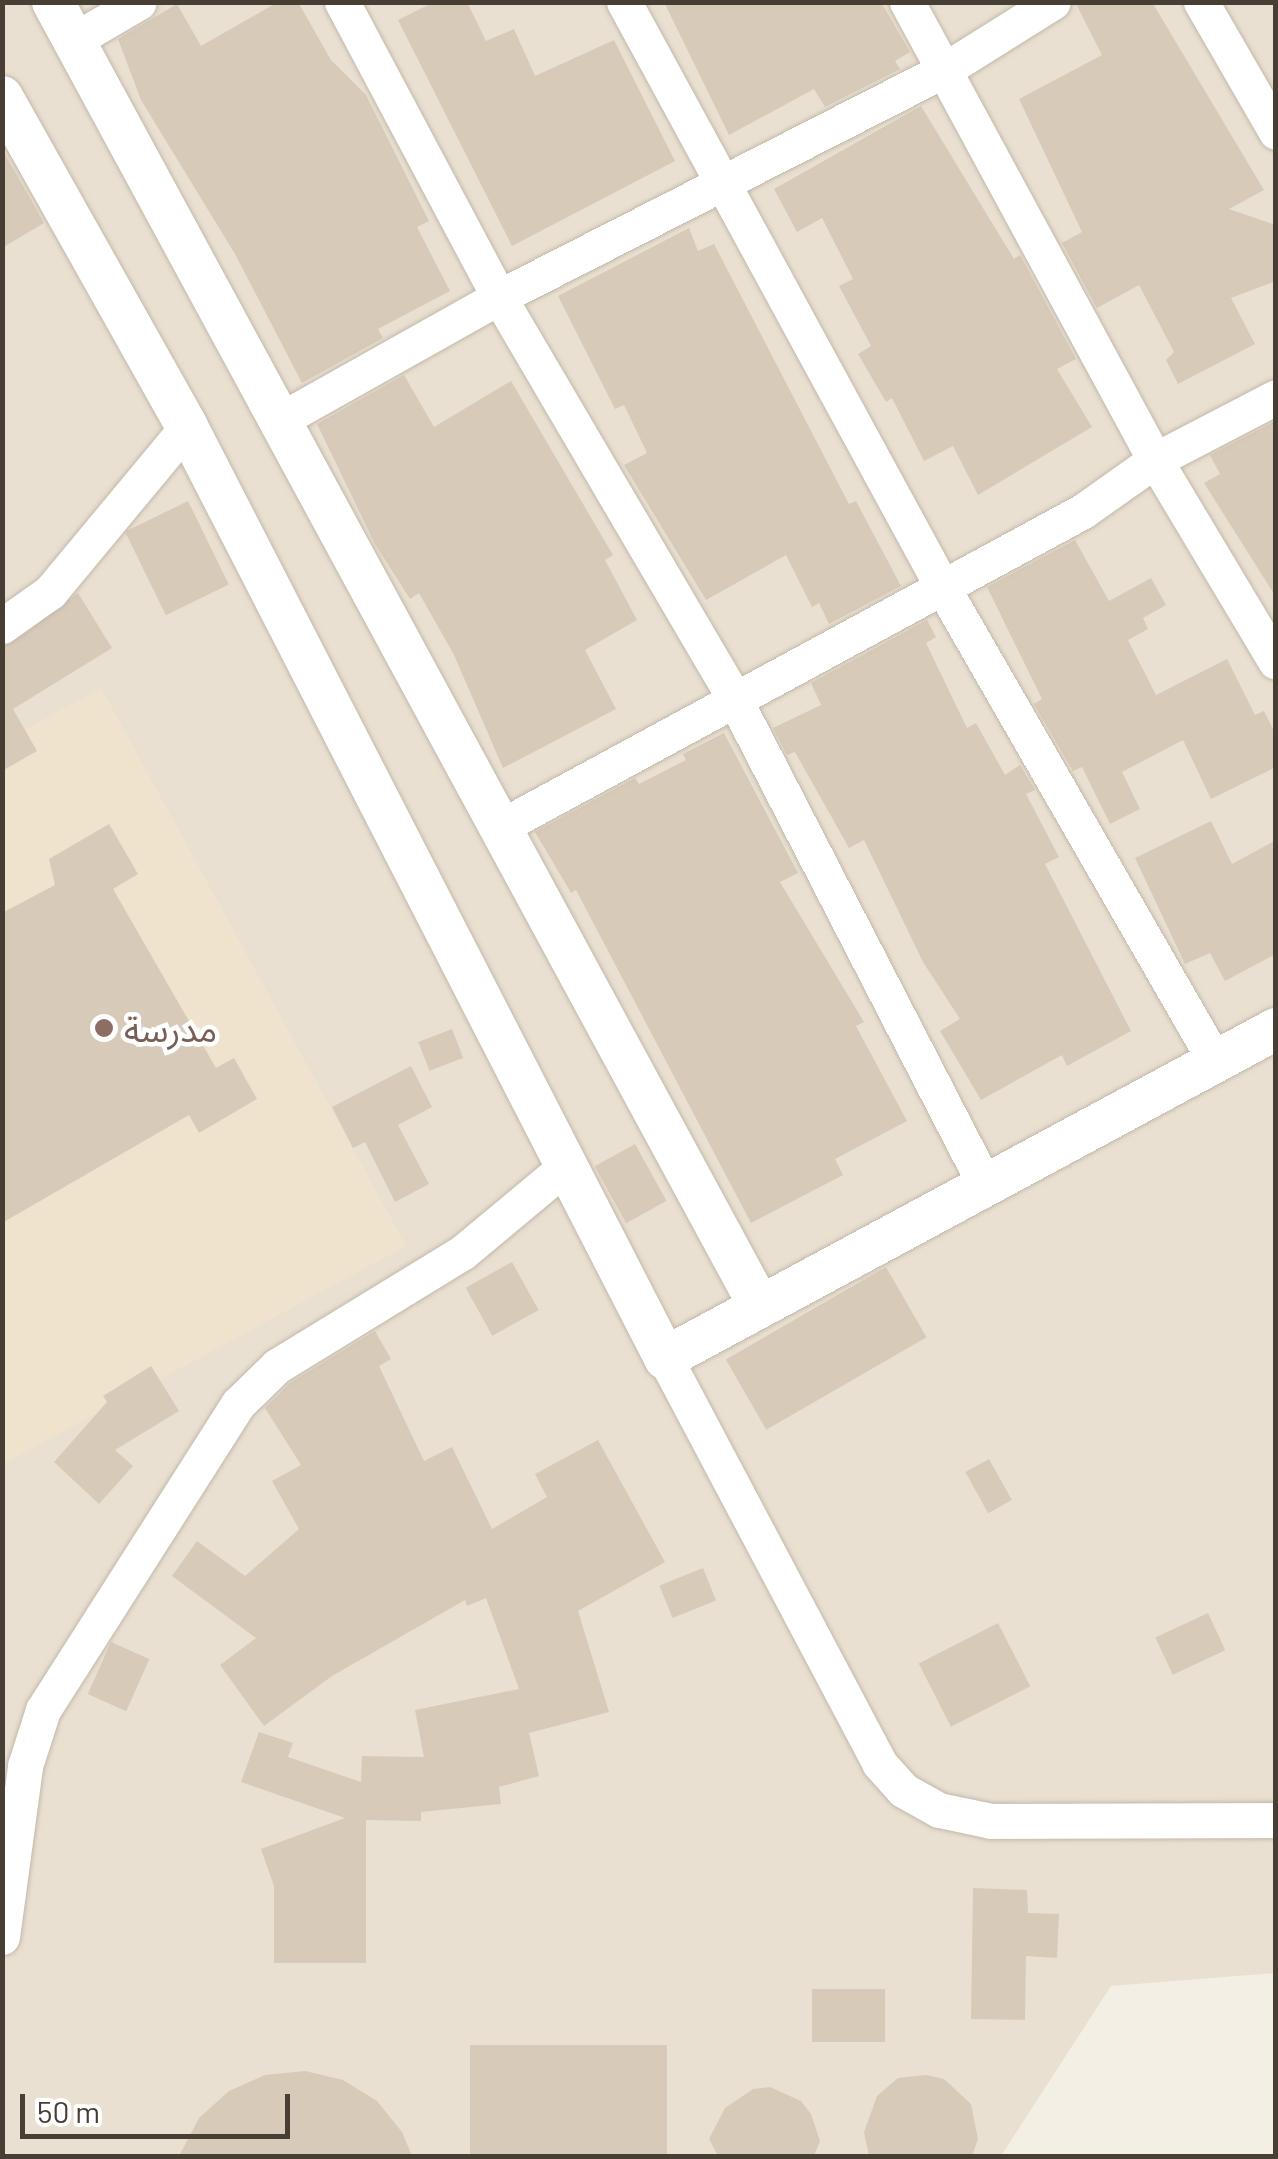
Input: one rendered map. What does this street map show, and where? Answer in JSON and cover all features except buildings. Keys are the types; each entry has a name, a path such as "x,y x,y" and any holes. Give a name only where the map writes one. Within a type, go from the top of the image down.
{"street":[{"path":"53,2 760,1307"},
{"path":"74,40 139,2"},
{"path":"342,2 499,296 734,698 985,1185"},
{"path":"624,2 717,182 943,588 1215,1062"},
{"path":"907,2 1155,460 1276,662"},
{"path":"280,420 499,296 946,69 1053,2"},
{"path":"1202,2 1276,132"},
{"path":"2,97 187,427 565,1167 879,1763 904,1790 939,1810 991,1821 1276,1820"},
{"path":"500,827 1083,511 1155,460 1276,397"},
{"path":"2,626 50,592 187,427"},
{"path":"666,1358 1276,1029"},
{"path":"2,1937 14,1766 63,1675 256,1384 462,1252 565,1167"}],"shaded area":[{"path":"3,3 1275,3 1275,1973 1111,1986 1001,2156 3,2156"},
{"path":"101,688 406,1246 3,1464 3,742"}],"place":[{"name":"مدرسة","path":"104,1028"}]}
